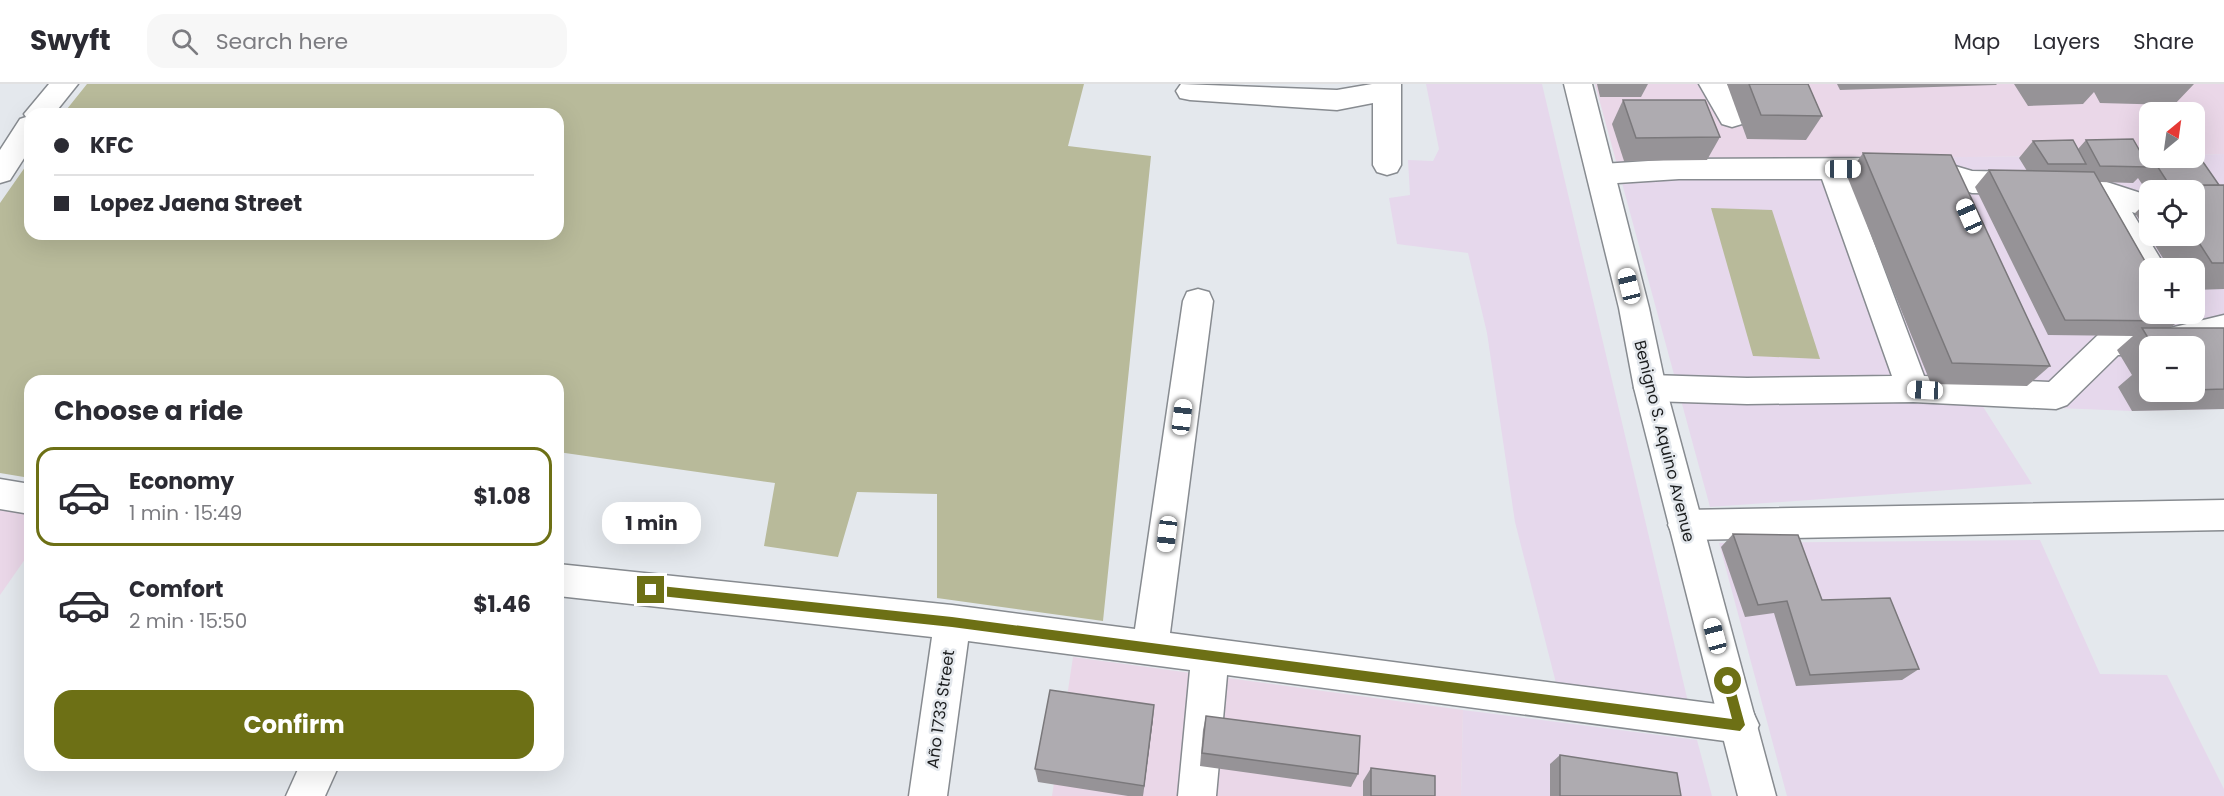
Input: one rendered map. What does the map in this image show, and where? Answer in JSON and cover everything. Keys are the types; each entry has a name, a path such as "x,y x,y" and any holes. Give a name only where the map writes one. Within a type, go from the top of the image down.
{"street":[{"path":"43,108 64,84"},
{"name":"Benigno S. Aquino Avenue","path":"1578,84 1634,308 1650,388 1757,796"},
{"path":"1713,84 1732,117"},
{"path":"1190,91 1337,100 1386,88 1387,165"},
{"path":"0,172 24,135"},
{"path":"1832,168 1913,389"},
{"path":"1602,174 1679,169 1929,168 1972,182 2079,184 2139,203"},
{"path":"1951,175 1965,207"},
{"path":"2104,192 2145,258"},
{"path":"1150,650 1198,301"},
{"path":"1650,388 1747,391 1913,389 2056,396 2110,342 2166,342 2185,324 2224,327"},
{"path":"2036,365 2050,396"},
{"path":"0,494 24,498"},
{"path":"1685,525 2224,515"},
{"path":"564,581 952,622 1150,650 1740,725"},
{"name":"Año 1733 Street","path":"928,796 952,622"},
{"path":"1197,796 1209,657"},
{"path":"306,796 318,771"}],"shaded area":[{"path":"1426,84 1542,84 1688,702 1557,687 1515,522 1487,333 1468,253 1397,244 1389,198 1410,195 1408,160 1433,161 1439,149"},
{"path":"1595,84 2224,84 2224,154 2205,155 2205,102 2139,102 2139,155 1616,161"},
{"path":"2224,154 2224,409 2132,411 1982,405 2032,484 1710,507 1616,161 2139,155 2139,168 2205,168 2205,155"},
{"path":"0,507 24,511 24,561 0,595"},
{"path":"2040,540 2100,674 2167,675 2224,789 2224,796 1787,796 1719,543"},
{"path":"1073,657 1463,710 1461,796 1052,796"},
{"path":"1463,710 1697,740 1712,796 1461,796"}],"green space":[{"path":"87,84 1084,84 1068,146 1151,156 1103,621 937,598 937,494 857,492 838,557 764,546 775,483 564,453 564,375 24,375 24,477 0,473 0,203 24,169 24,240 564,240 564,108 68,108"},
{"path":"1711,208 1772,210 1820,359 1753,356"}],"building":[{"path":"1749,84 1808,84 1822,116 1761,115"},
{"path":"1623,100 1705,100 1720,137 1636,138"},
{"path":"2133,139 2139,150 2139,167 2100,166 2086,140"},
{"path":"2073,140 2086,164 2048,164 2033,141"},
{"path":"1863,153 1951,155 2050,366 1952,363"},
{"path":"2205,165 2219,185 2205,185 2205,180 2166,180 2158,168 2205,168"},
{"path":"1989,170 2094,172 2143,258 2139,258 2139,321 2065,320"},
{"path":"2205,185 2224,185 2224,263 2212,263 2201,246 2205,246"},
{"path":"2142,328 2224,328 2224,389 2205,390 2205,336 2147,336"},
{"path":"1733,534 1798,535 1822,600 1890,598 1919,669 1810,675 1787,601 1758,605"},
{"path":"1050,690 1154,705 1144,786 1035,769"},
{"path":"1206,716 1360,736 1358,774 1202,753"},
{"path":"1560,755 1677,773 1681,796 1560,796"},
{"path":"1371,768 1435,776 1435,796 1371,796"}],"route":[{"path":"651,590 952,622 1740,725 1728,681"}]}
